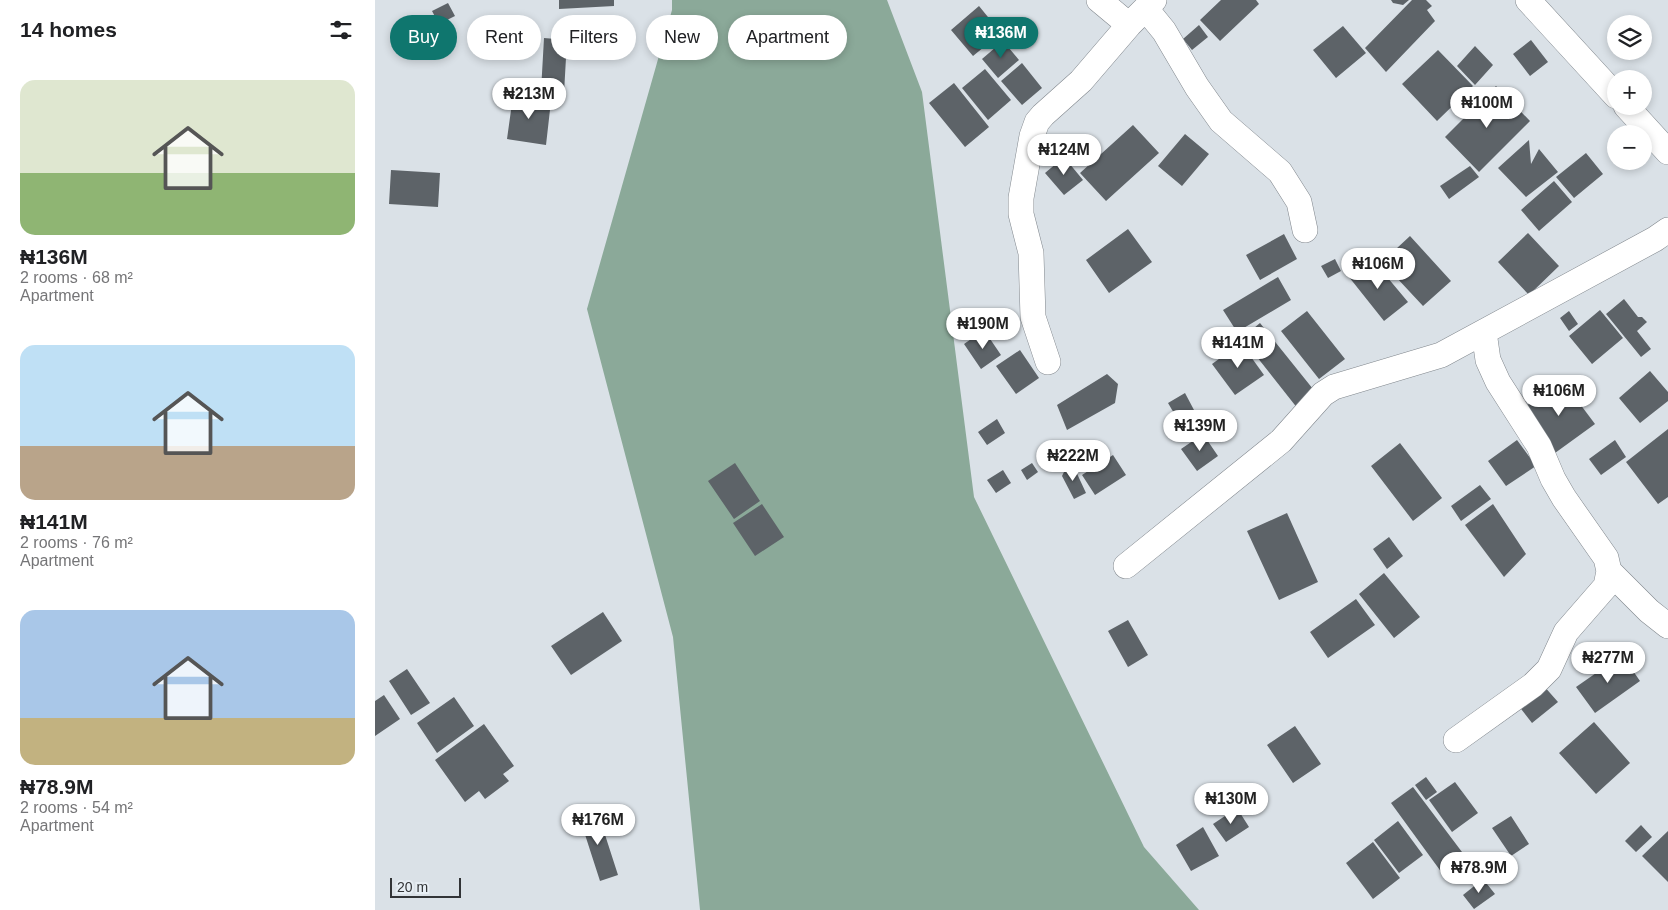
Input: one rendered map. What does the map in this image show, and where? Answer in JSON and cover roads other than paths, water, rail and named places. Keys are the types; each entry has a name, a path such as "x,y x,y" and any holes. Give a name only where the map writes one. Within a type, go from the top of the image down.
{"street":[{"path":"1099,0 1143,11 1164,31 1197,87 1221,121 1280,172 1299,202 1305,230"},
{"path":"1528,0 1607,86"},
{"path":"1048,362 1033,317 1031,253 1021,214 1021,198 1032,136 1037,122 1043,115 1081,81 1143,11"},
{"path":"1634,115 1668,152"},
{"path":"1126,566 1281,441 1323,394 1334,387 1441,355 1655,239 1668,230"},
{"path":"1456,740 1533,685 1549,669 1567,632 1606,586 1609,571 1606,558 1564,498 1553,479 1539,446 1498,382 1488,360 1484,332"},
{"path":"1609,571 1649,611 1668,626"}]}
